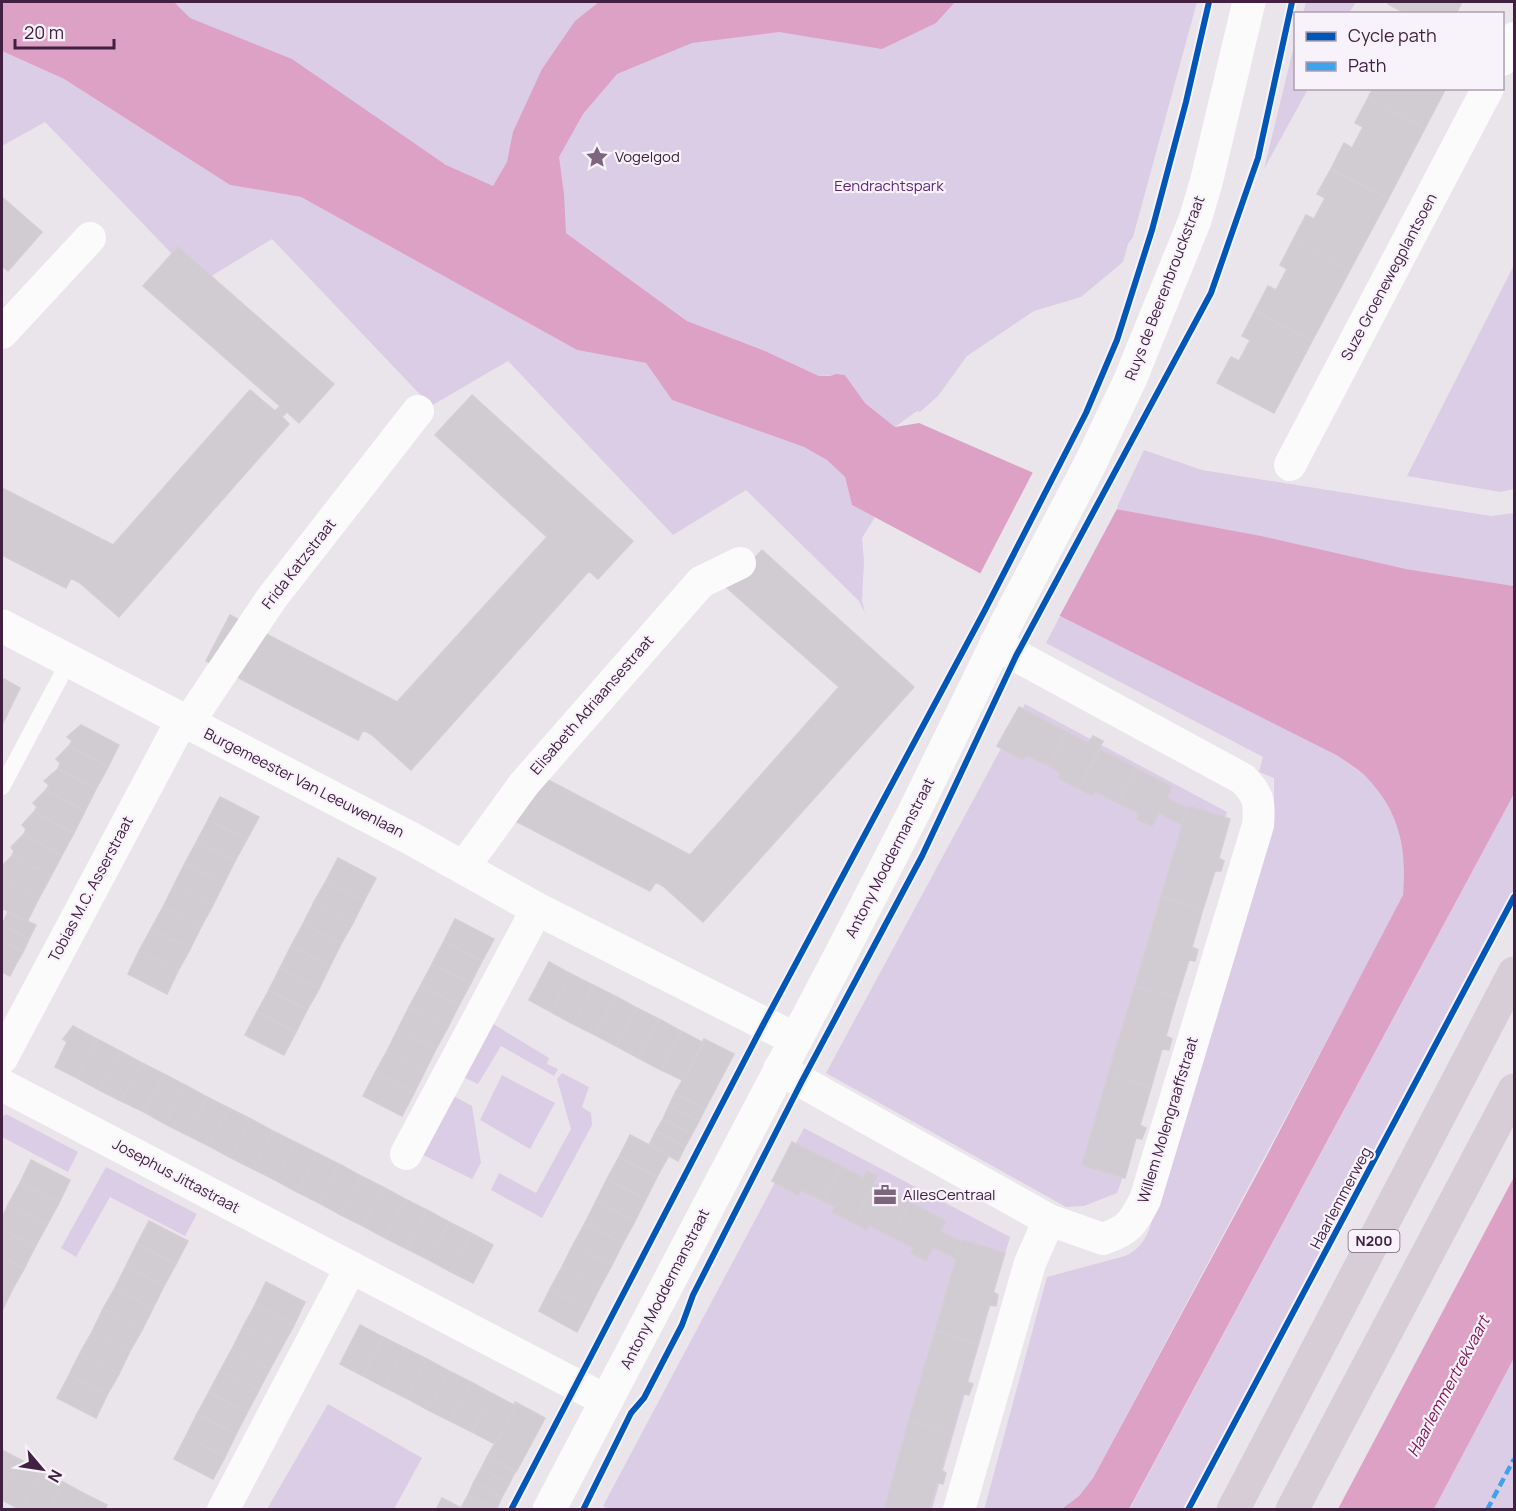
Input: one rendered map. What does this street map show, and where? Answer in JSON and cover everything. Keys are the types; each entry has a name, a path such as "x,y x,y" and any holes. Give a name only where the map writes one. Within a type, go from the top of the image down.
{"main road":[{"name":"N200","path":"1233,1509 1515,973"},
{"path":"1292,1509 1515,1090"}],"street":[{"name":"Ruys de Beerenbrouckstraat","path":"1001,633 1090,464 1130,380 1195,220 1249,2"},
{"path":"1504,58 1515,38"},
{"name":"Suze Groenewegplantsoen","path":"1290,465 1487,90"},
{"path":"2,333 90,237"},
{"name":"Frida Katzstraat","path":"185,721 271,599 418,411"},
{"name":"Elisabeth Adriaansestraat","path":"463,868 524,784 701,582 740,563"},
{"name":"Burgemeester Van Leeuwenlaan","path":"2,626 537,909 795,1039"},
{"name":"Willem Molengraaffstraat","path":"1001,633 1243,779 1255,791 1260,807 1258,825 1145,1200 1123,1232 1103,1239 1049,1220"},
{"name":"Antony Moddermanstraat","path":"550,1509 913,814 1001,633"},
{"name":"Tobias M.C. Asserstraat","path":"2,1058 185,721"},
{"path":"406,1154 537,909"},
{"path":"779,1069 1049,1220 1030,1263 959,1509"},
{"name":"Josephus Jittastraat","path":"2,1085 607,1401"},
{"path":"223,1509 351,1267"}],"lane":[{"path":"2,787 69,661"}],"green space":[{"name":"Eendrachtspark","path":"92,2 1197,2 1133,237 1128,244 1123,262 1081,297 1034,311 967,356 938,396 920,412 917,411 895,427 865,403 845,375 819,376 765,351 687,321 566,233 446,165 421,148"},
{"path":"1306,2 1356,2 1350,12 1303,12"},
{"path":"1294,46 1294,90 1307,90 1264,169"},
{"path":"2,51 64,79 230,185 301,197 577,350 646,363 672,400 804,447 828,460 845,477 852,505 875,517 862,538 864,561 862,601 865,613 859,601 746,490 673,535 508,361 431,406 272,239 200,283 45,122 2,146"},
{"path":"1514,265 1514,489 1500,492 1407,476"},
{"path":"1144,450 1202,470 1491,516 1514,513 1514,586 1406,569 1116,509"},
{"path":"1060,616 1338,756 1357,770 1378,791 1393,817 1403,847 1405,878 1402,898 1397,909 1093,1478 1079,1496 1062,1509 984,1510 1047,1277 1125,1256 1140,1246 1145,1239 1274,806 1274,778 1259,772 1263,757 1046,643"},
{"path":"1025,704 1227,812 1121,1182 1117,1193 1084,1206 1066,1207 826,1073"},
{"path":"1514,794 1514,896 1190,1509 1129,1510"},
{"path":"490,1022 549,1058 547,1064 558,1069 554,1076 501,1046 478,1084 463,1077"},
{"path":"562,1073 589,1087 582,1107 591,1113 592,1125 542,1218 491,1190 499,1173 536,1193 571,1129 557,1079"},
{"path":"502,1075 555,1103 530,1149 480,1120"},
{"path":"452,1095 472,1106 481,1163 472,1179 421,1154"},
{"path":"6,1114 78,1152 68,1172 2,1137 2,1117"},
{"path":"804,1128 1010,1237 932,1509 610,1510 603,1506"},
{"path":"106,1167 197,1214 185,1236 110,1197 76,1257 61,1248"},
{"path":"1514,1358 1514,1509 1434,1509"},
{"path":"328,1404 422,1458 394,1509 267,1509"}],"water":[{"path":"2,2 174,2 190,18 292,59 446,165 493,186 507,162 513,132 542,69 575,21 599,2 955,2 936,23 882,49 779,32 692,43 617,74 583,114 559,157 566,233 687,321 765,351 819,376 845,375 865,403 895,427 919,423 1116,509 1261,536 1406,569 1514,586 1514,794 1129,1509 1062,1509 1079,1496 1093,1478 1264,1161 1403,895 1404,863 1399,833 1388,805 1379,792 1368,779 1338,756 1060,616 852,505 845,477 827,460 804,447 672,400 646,363 577,350 301,197 230,185 64,79 2,51"},
{"name":"Haarlemmertrekvaart","path":"1514,1177 1514,1358 1434,1509 1338,1509"}],"pier":[{"path":"1034,470 1118,507 1058,619 979,576"}],"building":[{"path":"1389,2 1462,2 1457,12 1402,12 1388,4"},
{"path":"1372,90 1445,90 1425,128 1368,98"},
{"path":"1368,98 1425,128 1388,199 1331,169 1344,143 1352,148 1363,127 1355,123"},
{"path":"1331,169 1388,199 1350,270 1293,240 1306,215 1314,219 1325,198 1317,194"},
{"path":"2,197 42,232 8,271 2,266"},
{"path":"1293,240 1350,270 1312,341 1255,311 1268,286 1276,290 1287,269 1280,265"},
{"path":"178,247 334,384 299,423 287,412 282,417 289,424 119,617 71,578 66,588 2,555 2,488 113,545 250,390 275,411 280,406 143,286"},
{"path":"1255,311 1312,341 1274,413 1217,383 1231,357 1239,361 1250,340 1242,336"},
{"path":"472,395 633,541 598,579 589,571 411,770 371,734 363,730 358,740 206,661 230,615 397,702 547,537 435,435"},
{"path":"762,550 914,687 703,922 656,882 650,891 498,812 522,766 690,855 839,687 727,588"},
{"path":"2,678 20,688 2,725"},
{"path":"1019,707 1067,732 1049,766 1026,755 1023,760 997,746"},
{"path":"81,725 119,745 108,767 69,746 72,741 67,737"},
{"path":"1067,732 1088,743 1093,736 1103,741 1079,789 1058,778 1061,773 1049,766"},
{"path":"69,746 108,767 96,789 58,769 60,763 56,759"},
{"path":"1100,749 1136,768 1118,803 1095,791 1093,796 1079,789"},
{"path":"1136,768 1172,787 1167,798 1186,808 1182,825 1159,813 1152,826 1137,819 1140,814 1118,803"},
{"path":"58,769 96,789 85,811 46,790 49,785 44,781"},
{"path":"46,790 85,811 74,833 34,812 37,807 33,803"},
{"path":"220,797 259,817 247,839 208,820"},
{"path":"1188,806 1230,819 1219,858 1224,861 1221,871 1215,871 1203,909 1161,897"},
{"path":"34,812 74,833 62,855 24,834 26,829 22,825"},
{"path":"208,820 247,839 235,861 197,841"},
{"path":"24,834 62,855 51,876 12,856 14,851 11,847"},
{"path":"197,841 235,861 224,883 185,863"},
{"path":"12,856 51,876 39,898 2,879 2,866"},
{"path":"338,858 376,878 364,901 326,881"},
{"path":"185,863 224,883 213,905 174,885"},
{"path":"2,879 39,898 27,922 2,908"},
{"path":"326,881 364,901 353,923 314,902"},
{"path":"174,885 213,905 201,927 163,907"},
{"path":"1161,897 1203,909 1192,947 1198,950 1195,961 1189,960 1177,998 1135,986"},
{"path":"314,902 353,923 341,944 303,924"},
{"path":"163,907 201,927 190,949 151,929"},
{"path":"8,912 36,925 29,939 2,925"},
{"path":"455,919 494,939 482,961 444,941"},
{"path":"303,924 341,944 330,966 291,946"},
{"path":"2,925 29,939 23,952 2,941"},
{"path":"151,929 190,949 178,971 139,951"},
{"path":"2,941 23,952 16,964 2,957"},
{"path":"444,941 482,961 471,983 432,964"},
{"path":"291,946 330,966 319,989 280,968"},
{"path":"139,951 178,971 167,994 128,974"},
{"path":"2,957 16,964 10,976 2,972"},
{"path":"549,962 571,974 551,1012 529,1000"},
{"path":"432,964 471,983 459,1005 421,985"},
{"path":"280,968 319,989 307,1010 269,990"},
{"path":"571,974 593,985 573,1024 551,1012"},
{"path":"421,985 459,1005 448,1027 409,1007"},
{"path":"593,985 615,996 595,1035 573,1024"},
{"path":"1135,986 1177,998 1166,1036 1172,1039 1169,1050 1162,1049 1151,1088 1108,1075"},
{"path":"269,990 307,1010 296,1032 257,1012"},
{"path":"615,996 637,1008 616,1046 595,1035"},
{"path":"409,1007 448,1027 436,1049 398,1029"},
{"path":"637,1008 659,1019 638,1058 616,1046"},
{"path":"257,1012 296,1032 284,1055 245,1035"},
{"path":"659,1019 681,1031 661,1070 638,1058"},
{"path":"73,1026 97,1039 77,1078 55,1067 67,1042 63,1039"},
{"path":"398,1029 436,1049 425,1071 387,1051"},
{"path":"681,1031 704,1043 684,1081 661,1070"},
{"path":"97,1039 120,1051 99,1090 77,1078"},
{"path":"704,1039 734,1054 705,1109 675,1093 684,1081"},
{"path":"120,1051 142,1063 121,1101 99,1090"},
{"path":"387,1051 425,1071 414,1093 375,1073"},
{"path":"142,1063 164,1074 144,1112 121,1101"},
{"path":"375,1073 414,1093 402,1116 363,1096"},
{"path":"164,1074 185,1085 165,1124 144,1112"},
{"path":"1108,1075 1151,1088 1140,1125 1146,1128 1142,1139 1136,1138 1125,1178 1082,1165"},
{"path":"185,1085 207,1097 187,1135 165,1124"},
{"path":"675,1093 705,1109 699,1121 669,1106"},
{"path":"207,1097 229,1108 209,1146 187,1135"},
{"path":"669,1106 699,1121 692,1134 663,1119"},
{"path":"229,1108 251,1119 231,1158 209,1146"},
{"path":"251,1119 273,1131 253,1169 231,1158"},
{"path":"663,1119 692,1134 685,1147 656,1131"},
{"path":"273,1131 295,1142 275,1180 253,1169"},
{"path":"656,1131 685,1147 678,1161 649,1145"},
{"path":"630,1135 669,1155 657,1177 619,1157"},
{"path":"295,1142 317,1153 297,1192 275,1180"},
{"path":"792,1142 841,1166 823,1201 801,1190 798,1195 772,1181"},
{"path":"317,1153 339,1164 319,1203 297,1192"},
{"path":"619,1157 657,1177 646,1199 607,1179"},
{"path":"31,1160 70,1180 59,1203 20,1183"},
{"path":"339,1164 361,1176 341,1215 319,1203"},
{"path":"841,1166 863,1178 867,1171 877,1176 854,1223 832,1212 835,1207 823,1201"},
{"path":"361,1176 383,1187 363,1226 341,1215"},
{"path":"607,1179 646,1199 635,1221 596,1201"},
{"path":"20,1183 59,1203 47,1225 8,1205"},
{"path":"874,1184 910,1202 892,1237 869,1225 866,1230 854,1223"},
{"path":"383,1187 405,1199 385,1238 363,1226"},
{"path":"405,1199 427,1210 407,1249 385,1238"},
{"path":"596,1201 635,1221 623,1243 585,1223"},
{"path":"910,1202 946,1221 941,1232 962,1242 956,1259 933,1247 926,1261 911,1253 914,1248 892,1237"},
{"path":"8,1205 47,1225 35,1247 2,1229 2,1218"},
{"path":"427,1210 449,1222 429,1260 407,1249"},
{"path":"149,1221 188,1241 176,1264 137,1244"},
{"path":"449,1222 471,1233 451,1272 429,1260"},
{"path":"585,1223 623,1243 612,1265 573,1245"},
{"path":"2,1229 35,1247 24,1269 2,1257"},
{"path":"471,1233 493,1245 473,1283 451,1272"},
{"path":"962,1240 1005,1253 993,1292 998,1295 996,1306 989,1305 978,1344 935,1331"},
{"path":"137,1244 176,1264 164,1286 126,1266"},
{"path":"573,1245 612,1265 600,1287 562,1267"},
{"path":"2,1257 24,1269 12,1290 2,1285"},
{"path":"126,1266 164,1286 153,1308 115,1288"},
{"path":"562,1267 600,1287 589,1309 550,1289"},
{"path":"266,1282 305,1302 294,1325 255,1305"},
{"path":"2,1285 12,1290 2,1311"},
{"path":"115,1288 153,1308 142,1330 103,1309"},
{"path":"550,1289 589,1309 577,1332 539,1311"},
{"path":"255,1305 294,1325 282,1347 243,1327"},
{"path":"103,1309 142,1330 130,1351 92,1332"},
{"path":"360,1325 383,1337 363,1376 340,1364"},
{"path":"243,1327 282,1347 270,1369 232,1349"},
{"path":"935,1331 978,1344 967,1382 973,1384 969,1395 963,1394 952,1433 909,1420"},
{"path":"92,1332 130,1351 119,1374 80,1353"},
{"path":"383,1337 405,1348 384,1387 363,1376"},
{"path":"405,1348 427,1359 406,1398 384,1387"},
{"path":"232,1349 270,1369 259,1390 220,1371"},
{"path":"80,1353 119,1374 107,1395 69,1375"},
{"path":"427,1359 449,1371 428,1410 406,1398"},
{"path":"220,1371 259,1390 247,1413 209,1392"},
{"path":"449,1371 471,1382 450,1421 428,1410"},
{"path":"69,1375 107,1395 96,1418 57,1398"},
{"path":"471,1382 493,1394 472,1432 450,1421"},
{"path":"209,1392 247,1413 236,1434 197,1414"},
{"path":"493,1394 516,1406 495,1444 472,1432"},
{"path":"515,1402 545,1418 516,1472 487,1457 516,1406"},
{"path":"197,1414 236,1434 225,1457 186,1436"},
{"path":"909,1420 952,1433 941,1470 946,1473 943,1484 937,1483 929,1510 884,1510"},
{"path":"186,1436 225,1457 213,1479 174,1459"},
{"path":"2,1450 19,1459 2,1494"},
{"path":"487,1457 515,1472 509,1484 481,1469"},
{"path":"19,1459 41,1471 21,1510 2,1500 2,1494"},
{"path":"481,1469 509,1484 502,1497 474,1482"},
{"path":"41,1471 63,1482 49,1510 21,1510"},
{"path":"63,1482 85,1494 77,1510 49,1510"},
{"path":"474,1482 502,1497 496,1510 468,1495"},
{"path":"85,1494 107,1505 104,1510 77,1510"},
{"path":"468,1495 495,1510 461,1508"},
{"path":"442,1498 461,1508 464,1510 436,1510"}],"marked path":[{"path":"1487,1510 1514,1459"}],"cycle path":[{"path":"511,1510 764,1023 985,610 1086,413 1117,340 1152,230 1186,102 1209,2"},
{"path":"583,1510 631,1413 644,1398 682,1325 693,1295 802,1081 922,856 1016,656 1211,293 1258,158 1292,2"},
{"name":"Haarlemmerweg","path":"1188,1510 1514,897"}],"place":[{"name":"Vogelgod","path":"597,157"},
{"name":"AllesCentraal","path":"885,1195"}]}
